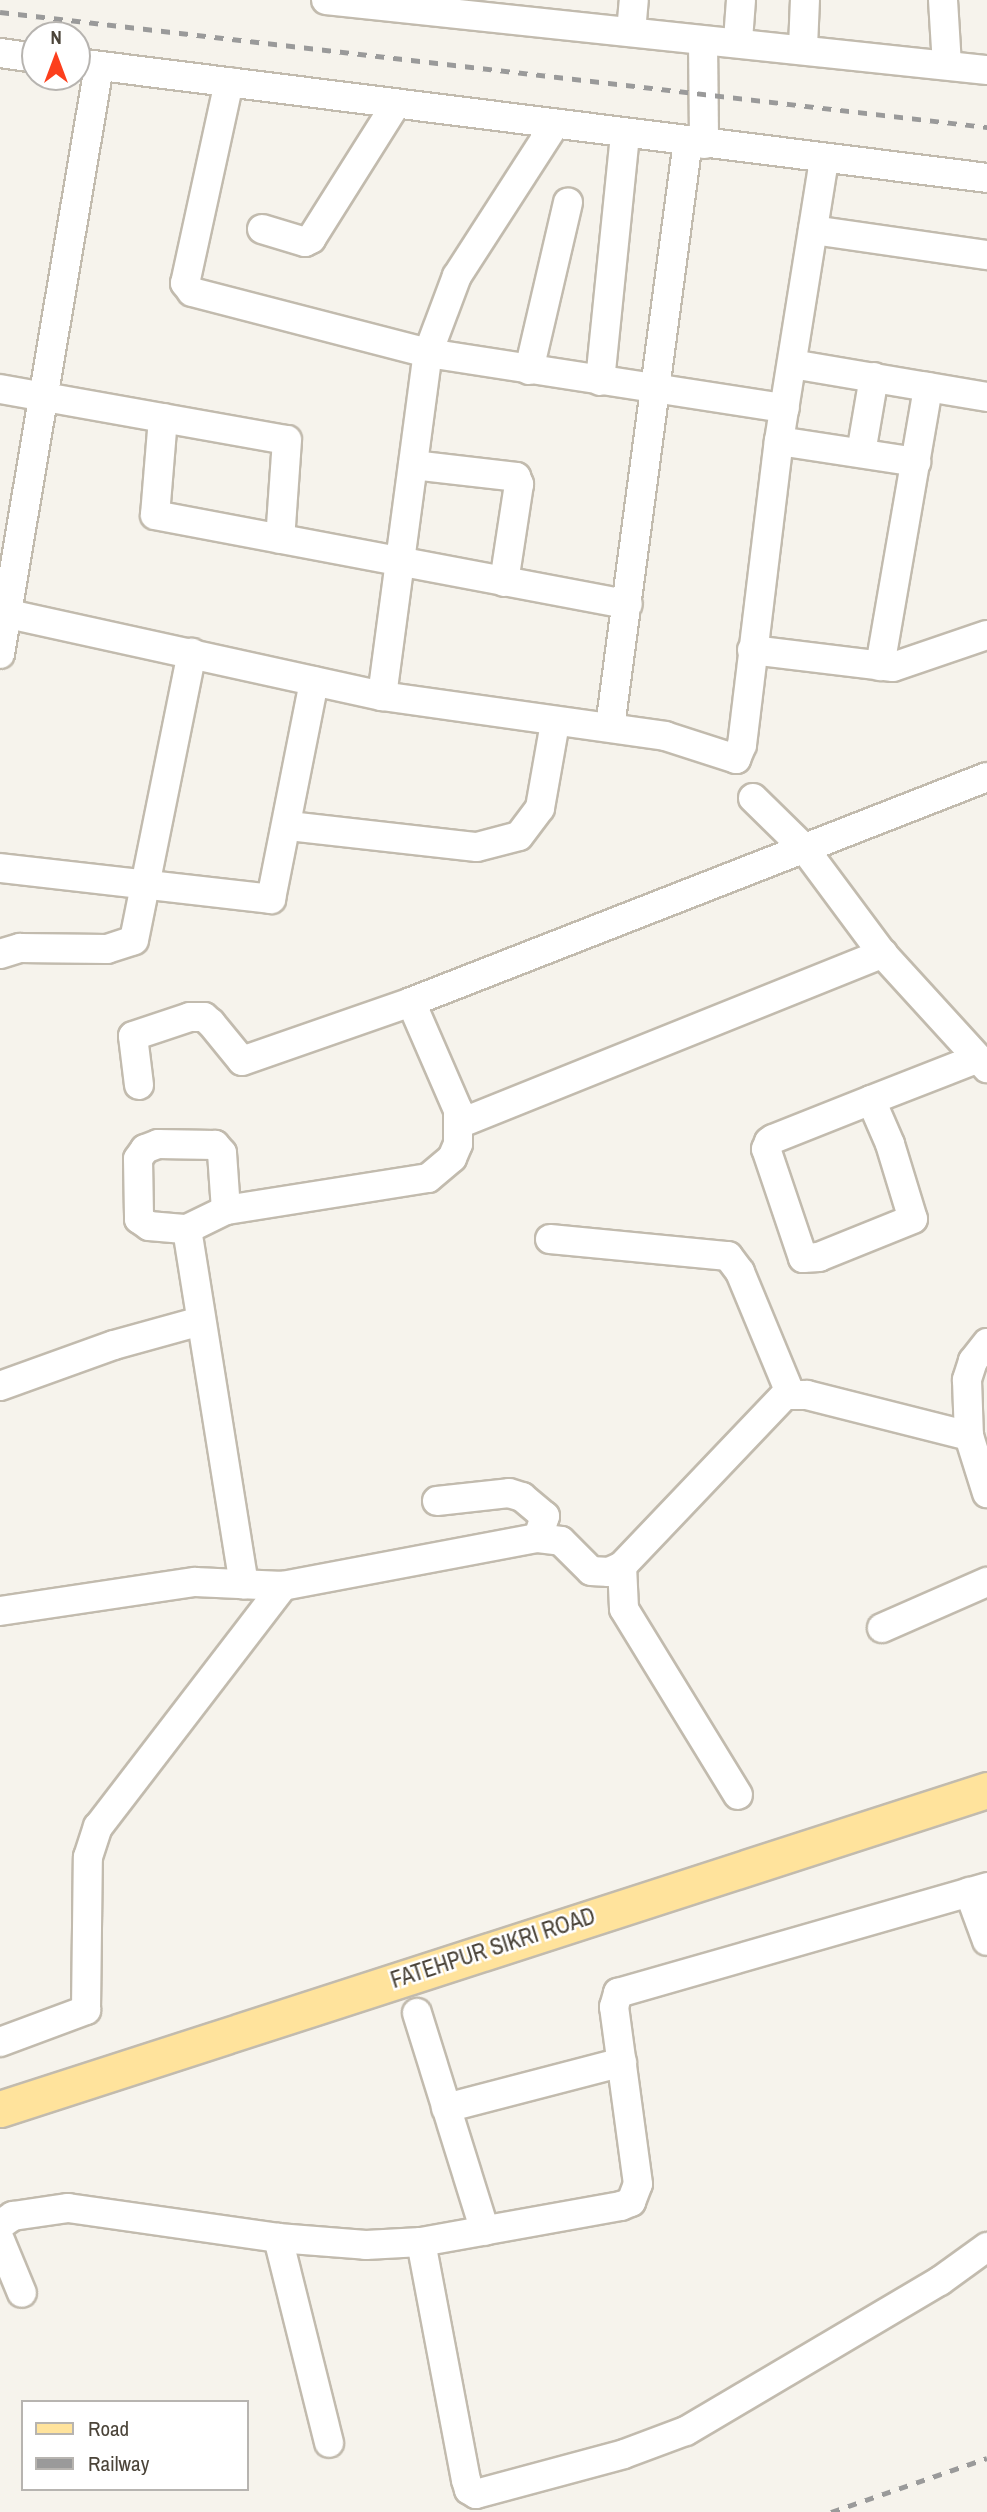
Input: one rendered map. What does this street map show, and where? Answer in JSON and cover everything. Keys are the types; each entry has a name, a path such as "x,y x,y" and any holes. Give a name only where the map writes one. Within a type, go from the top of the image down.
{"main road":[{"name":"FATEHPUR SIKRI ROAD","path":"0,2109 987,1790"}],"street":[{"path":"326,0 526,12 631,32 703,41 738,40 987,70"},
{"path":"631,32 634,0"},
{"path":"738,40 741,0"},
{"path":"803,47 805,0"},
{"path":"943,0 947,65"},
{"path":"610,727 654,390 696,142 703,41"},
{"path":"0,53 21,56"},
{"path":"91,64 824,160 987,178"},
{"path":"229,82 185,283 204,297 428,354 785,408"},
{"path":"0,654 4,613 42,397 84,91"},
{"path":"262,229 305,242 310,239 396,104"},
{"path":"382,696 428,354 457,276 555,124"},
{"path":"600,381 625,134"},
{"path":"4,613 382,696 555,723 610,727 665,736 736,759 742,745 779,441 824,160"},
{"path":"529,370 568,202"},
{"path":"813,230 987,255"},
{"path":"792,365 987,397"},
{"path":"861,453 874,377"},
{"path":"880,666 928,387"},
{"path":"0,390 287,440 280,539"},
{"path":"163,418 154,514 400,563 628,604"},
{"path":"779,441 916,461"},
{"path":"413,465 516,477 519,484 504,582"},
{"path":"752,650 880,666 906,664 987,635"},
{"path":"0,954 20,948 126,945 134,940 147,886 191,653"},
{"path":"0,868 271,899 289,827 314,681"},
{"path":"289,827 477,847 519,836 540,808 555,723"},
{"path":"139,1085 131,1039 178,1021 204,1017 242,1061 411,1002 987,777"},
{"path":"753,798 804,848 883,953 981,1063 871,1100 769,1142 766,1149 803,1258 819,1257 914,1219 890,1144 871,1100"},
{"path":"461,1123 883,953"},
{"path":"226,1210 222,1153 215,1145 158,1144 145,1149 138,1159 139,1219 149,1226 187,1229 226,1210 428,1178 452,1158 461,1123 411,1002"},
{"path":"187,1229 244,1584"},
{"path":"550,1239 728,1256 740,1272 790,1393"},
{"path":"0,1386 114,1345 201,1321"},
{"path":"987,1343 969,1369 969,1436 987,1493"},
{"path":"790,1393 969,1436"},
{"path":"0,1611 195,1582 283,1586 538,1538 561,1541 591,1571 609,1572 622,1566 790,1393"},
{"path":"438,1501 509,1493 522,1497 545,1516 538,1538"},
{"path":"622,1566 624,1609 738,1795"},
{"path":"881,1628 987,1582"},
{"path":"0,2042 86,2010 88,1857 98,1827 283,1586"},
{"path":"0,2225 13,2216 68,2208 333,2244 421,2242 631,2202 638,2185 614,1999 624,1990 978,1889 987,1941"},
{"path":"417,2013 485,2231"},
{"path":"446,2108 622,2062"},
{"path":"278,2238 328,2443"},
{"path":"0,2240 22,2293"},
{"path":"421,2242 466,2480 476,2494 624,2454 686,2431 904,2303 987,2247"}],"railway":[{"path":"0,12 987,127"},
{"path":"831,2512 987,2458"}]}
